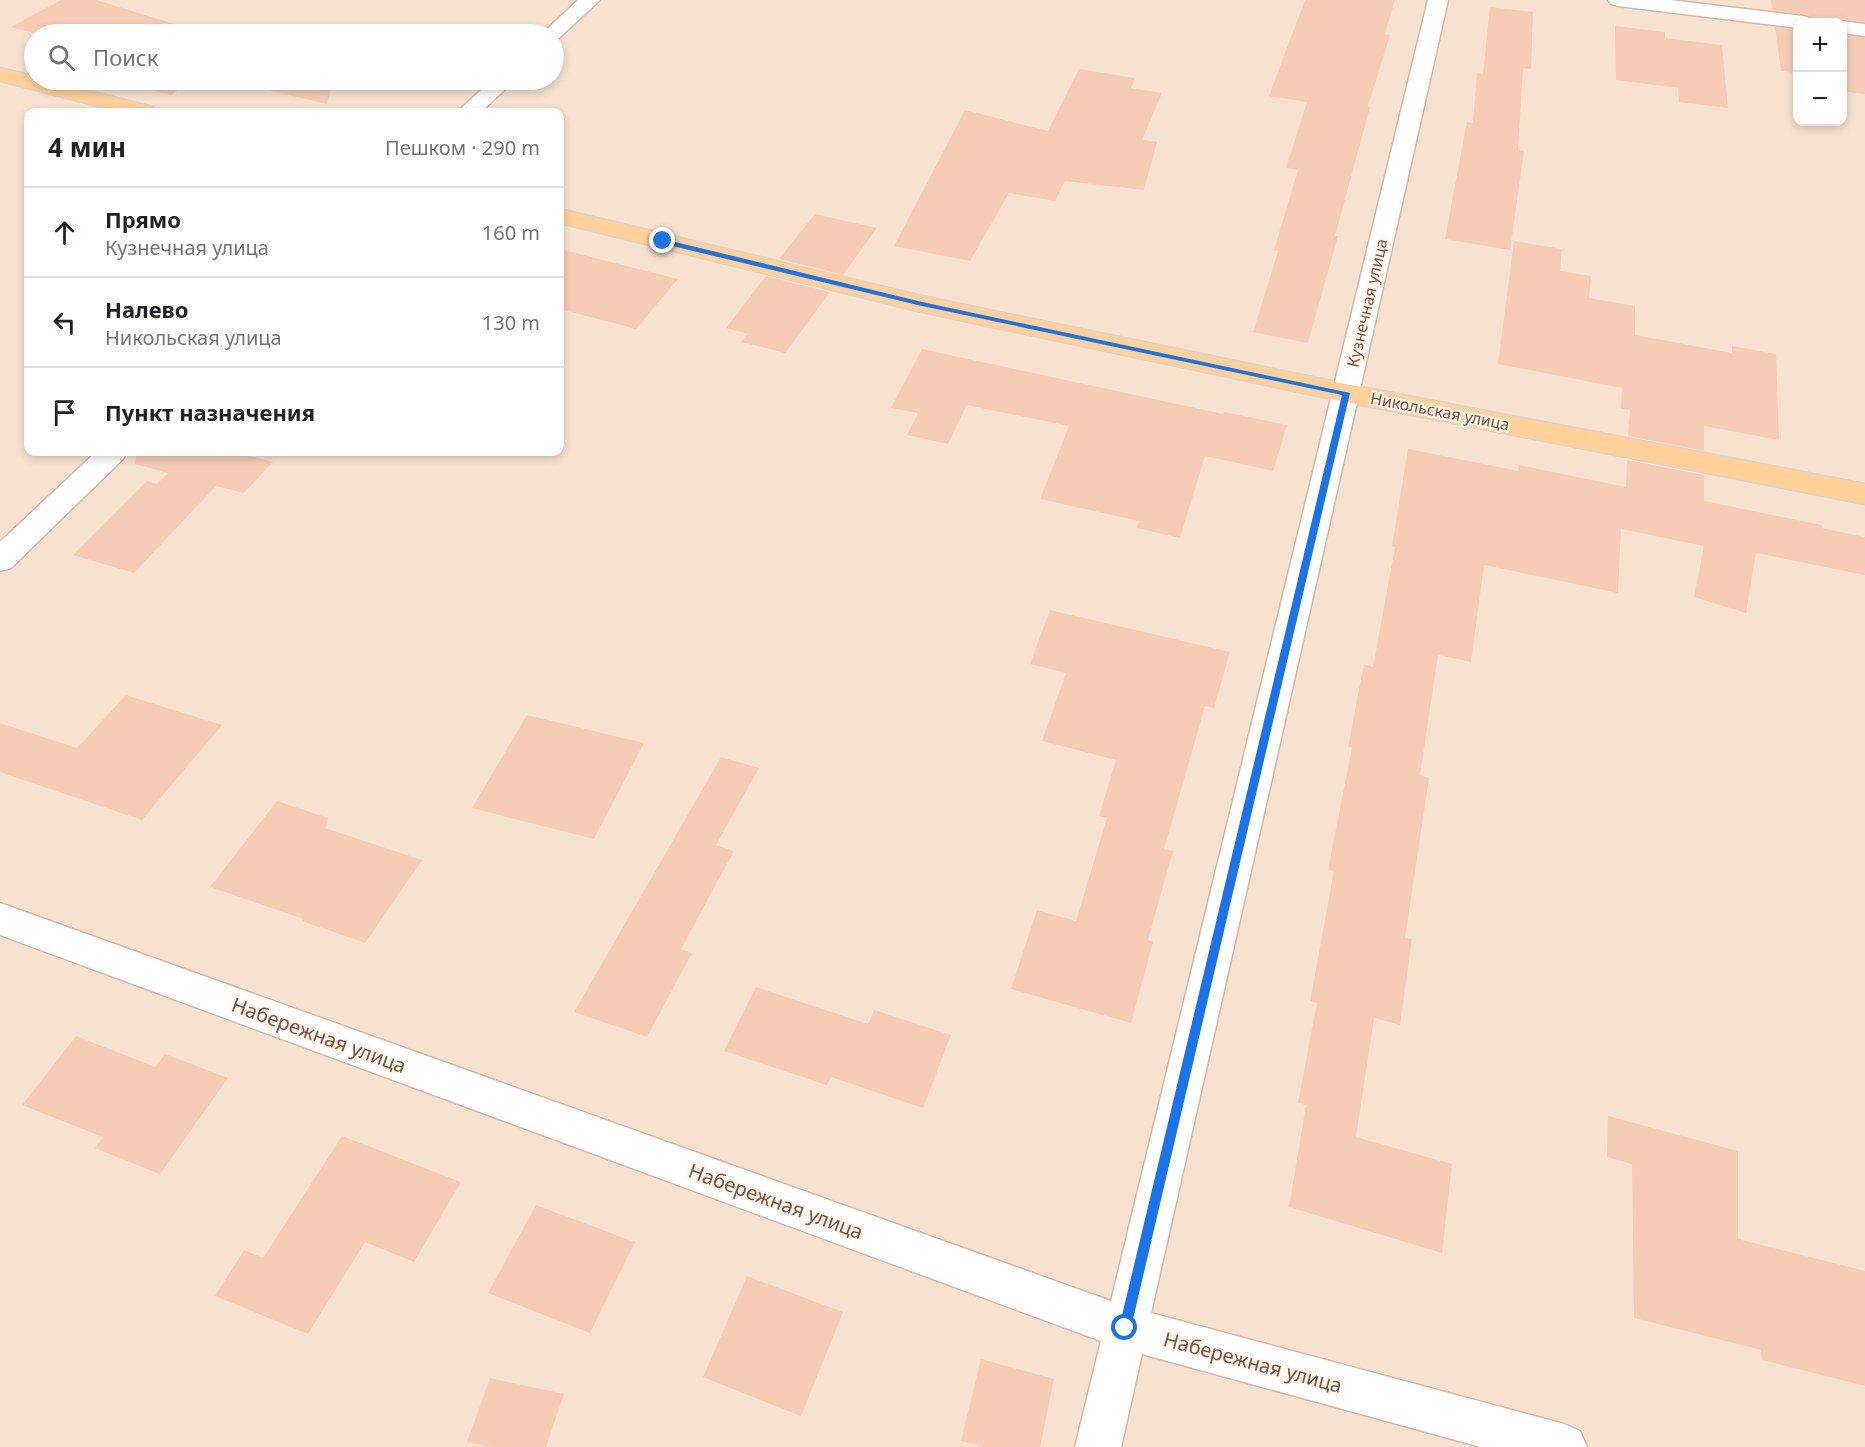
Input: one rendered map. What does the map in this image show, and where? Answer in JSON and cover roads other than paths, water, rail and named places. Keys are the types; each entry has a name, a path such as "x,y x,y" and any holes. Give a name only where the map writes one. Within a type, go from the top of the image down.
{"main road":[{"path":"0,74 24,80"},
{"path":"61,90 130,108"},
{"name":"Никольская улица","path":"564,217 922,304 1346,393 1865,494"}],"street":[{"path":"563,24 590,0"},
{"name":"Кузнечная улица","path":"1098,1447 1438,0"},
{"path":"1618,0 1793,21"},
{"path":"1847,28 1865,30"},
{"path":"472,108 493,90"},
{"path":"0,560 109,456"},
{"name":"Набережная улица","path":"0,919 1125,1328 1564,1447"}]}
